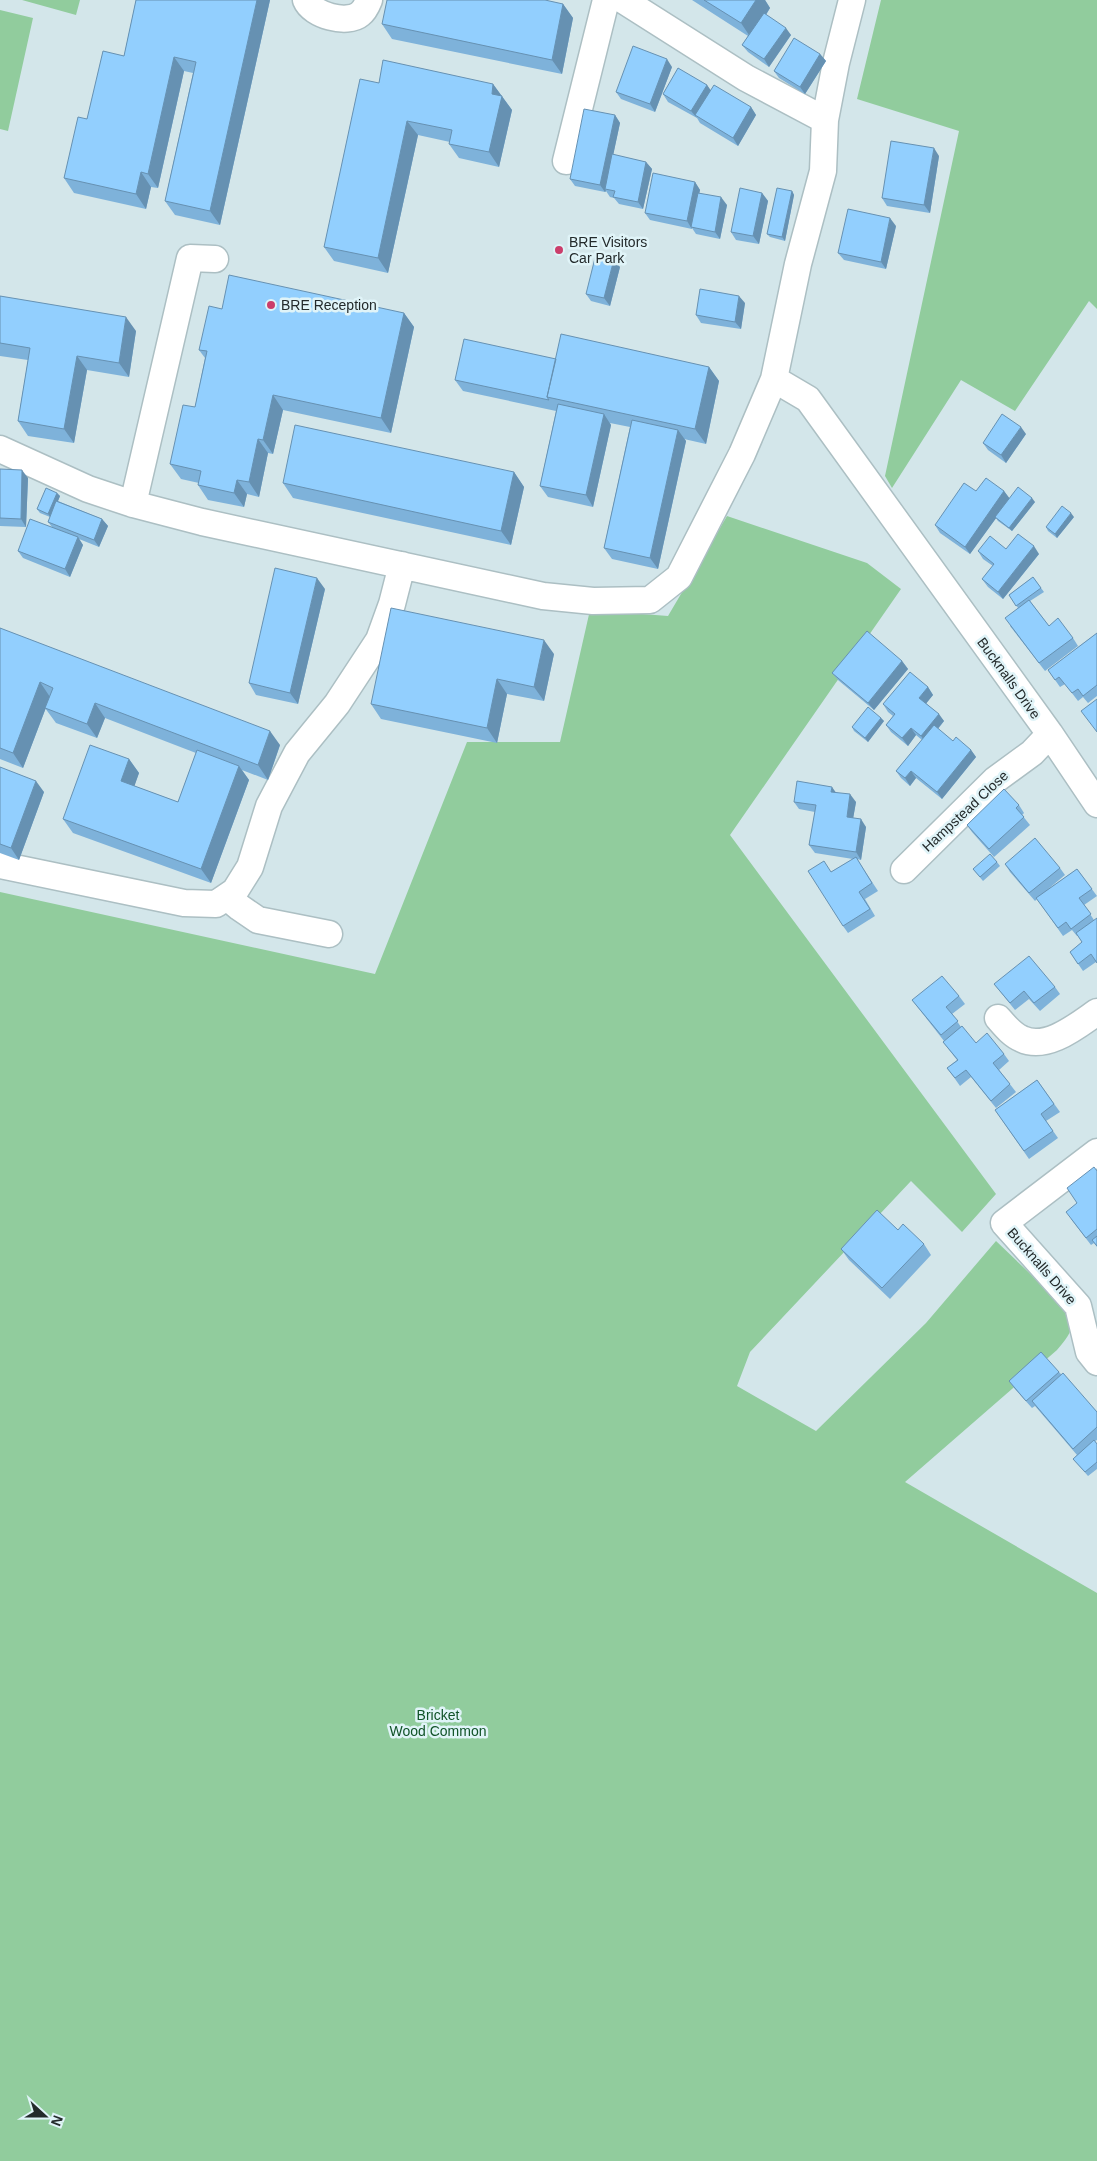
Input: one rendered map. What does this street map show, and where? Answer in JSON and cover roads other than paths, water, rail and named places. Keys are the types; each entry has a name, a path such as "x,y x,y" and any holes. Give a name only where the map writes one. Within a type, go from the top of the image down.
{"street":[{"path":"306,0 308,6 319,13 340,18 351,18 360,14 369,0"},
{"path":"566,161 606,0"},
{"path":"623,0 746,78 825,120"},
{"path":"0,449 88,489 133,504 202,522 543,596 593,601 650,600 679,576 742,454 774,379 798,264 822,171 825,120 836,64 852,0"},
{"path":"133,504 190,258 215,259"},
{"name":"Bucknalls Drive","path":"774,379 808,399 1050,734 1097,804"},
{"path":"0,865 184,903 216,904 227,897 235,891 250,867 269,806 297,753 337,704 379,640 392,604 402,565"},
{"name":"Hampstead Close","path":"904,870 995,780 1032,753 1050,734"},
{"path":"227,897 239,908 258,920 329,934"},
{"path":"998,1018 1012,1034 1023,1040 1036,1042 1058,1037 1097,1012"},
{"name":"Bucknalls Drive","path":"1097,1152 1004,1223 1078,1306 1089,1352 1097,1362"}],"place":[{"name":"BRE Visitors Car Park","path":"559,250"},
{"name":"BRE Reception","path":"271,305"}],"park label":[{"name":"Bricket Wood Common","path":"438,1724"}]}
